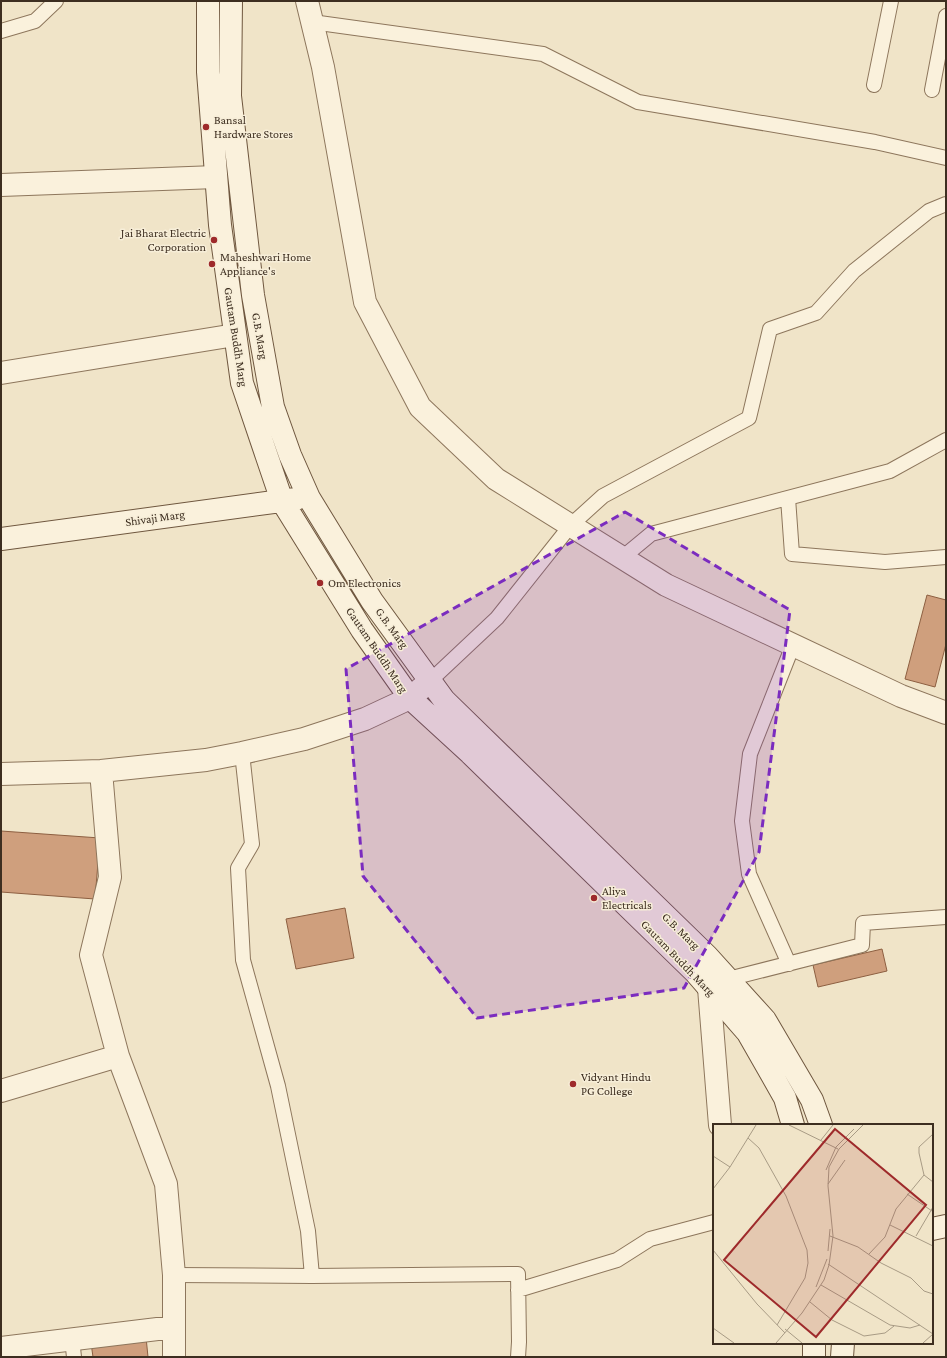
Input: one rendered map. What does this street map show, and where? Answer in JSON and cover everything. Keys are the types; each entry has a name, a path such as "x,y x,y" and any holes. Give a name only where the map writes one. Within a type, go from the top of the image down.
{"street":[{"name":"Gautam Buddh Marg","path":"208,1 208,72 220,225 242,383 282,501 362,630 410,698 492,775 695,972 748,1033 785,1098 793,1124"},
{"name":"G.B. Marg","path":"231,1 230,96 253,295 273,407 290,455 309,498 372,601 444,700 707,956 765,1020 812,1100 821,1124"},
{"path":"307,1 323,67 364,302 420,407 496,479 666,585 900,696 946,713"},
{"path":"2,182 216,177"},
{"path":"1,374 235,335"},
{"name":"Shivaji Marg","path":"1,539 309,498"},
{"path":"1,774 101,771 206,760 304,739 365,719 410,698 430,681"},
{"path":"101,771 110,877 91,955 118,1056 166,1184 174,1275 174,1357"},
{"path":"709,988 720,1124"},
{"path":"1,1091 118,1056"},
{"path":"933,1229 946,1226"},
{"path":"1,1348 73,1348 174,1327"},
{"path":"814,1344 814,1357"},
{"path":"842,1357 843,1344"}],"lane":[{"path":"1,30 35,21 56,1"},
{"path":"874,85 891,1"},
{"path":"932,90 946,16"},
{"path":"312,22 543,54 638,102 875,142 946,158"},
{"path":"430,681 498,618 571,526 603,496 749,418 770,330 816,313 854,271 930,210 946,204"},
{"path":"622,558 651,534 890,471 946,440"},
{"path":"788,498 792,554 885,562 946,557"},
{"path":"789,964 749,874 742,821 750,754 793,645"},
{"path":"242,752 252,844 238,868 244,960 278,1086 308,1231 312,1276"},
{"path":"728,979 862,945 863,923 946,917"},
{"path":"518,1290 617,1260 650,1239 713,1222"},
{"path":"174,1275 312,1276 518,1274 518,1357"}],"highlighted area":[{"path":"625,512 790,610 759,852 684,988 477,1018 363,876 346,669"}],"building":[{"path":"927,595 946,600 946,644 935,687 905,679"},
{"path":"1,831 100,838 95,899 1,892"},
{"path":"345,908 354,958 296,969 286,919"},
{"path":"882,949 887,971 818,987 813,965"},
{"path":"146,1337 148,1357 93,1357 91,1343"}],"place":[{"name":"Bansal Hardware Stores","path":"206,127"},
{"name":"Jai Bharat Electric Corporation","path":"214,240"},
{"name":"Maheshwari Home Appliance's","path":"212,264"},
{"name":"Om Electronics","path":"320,583"},
{"name":"Aliya Electricals","path":"594,898"},
{"name":"Vidyant Hindu PG College","path":"573,1084"}]}
